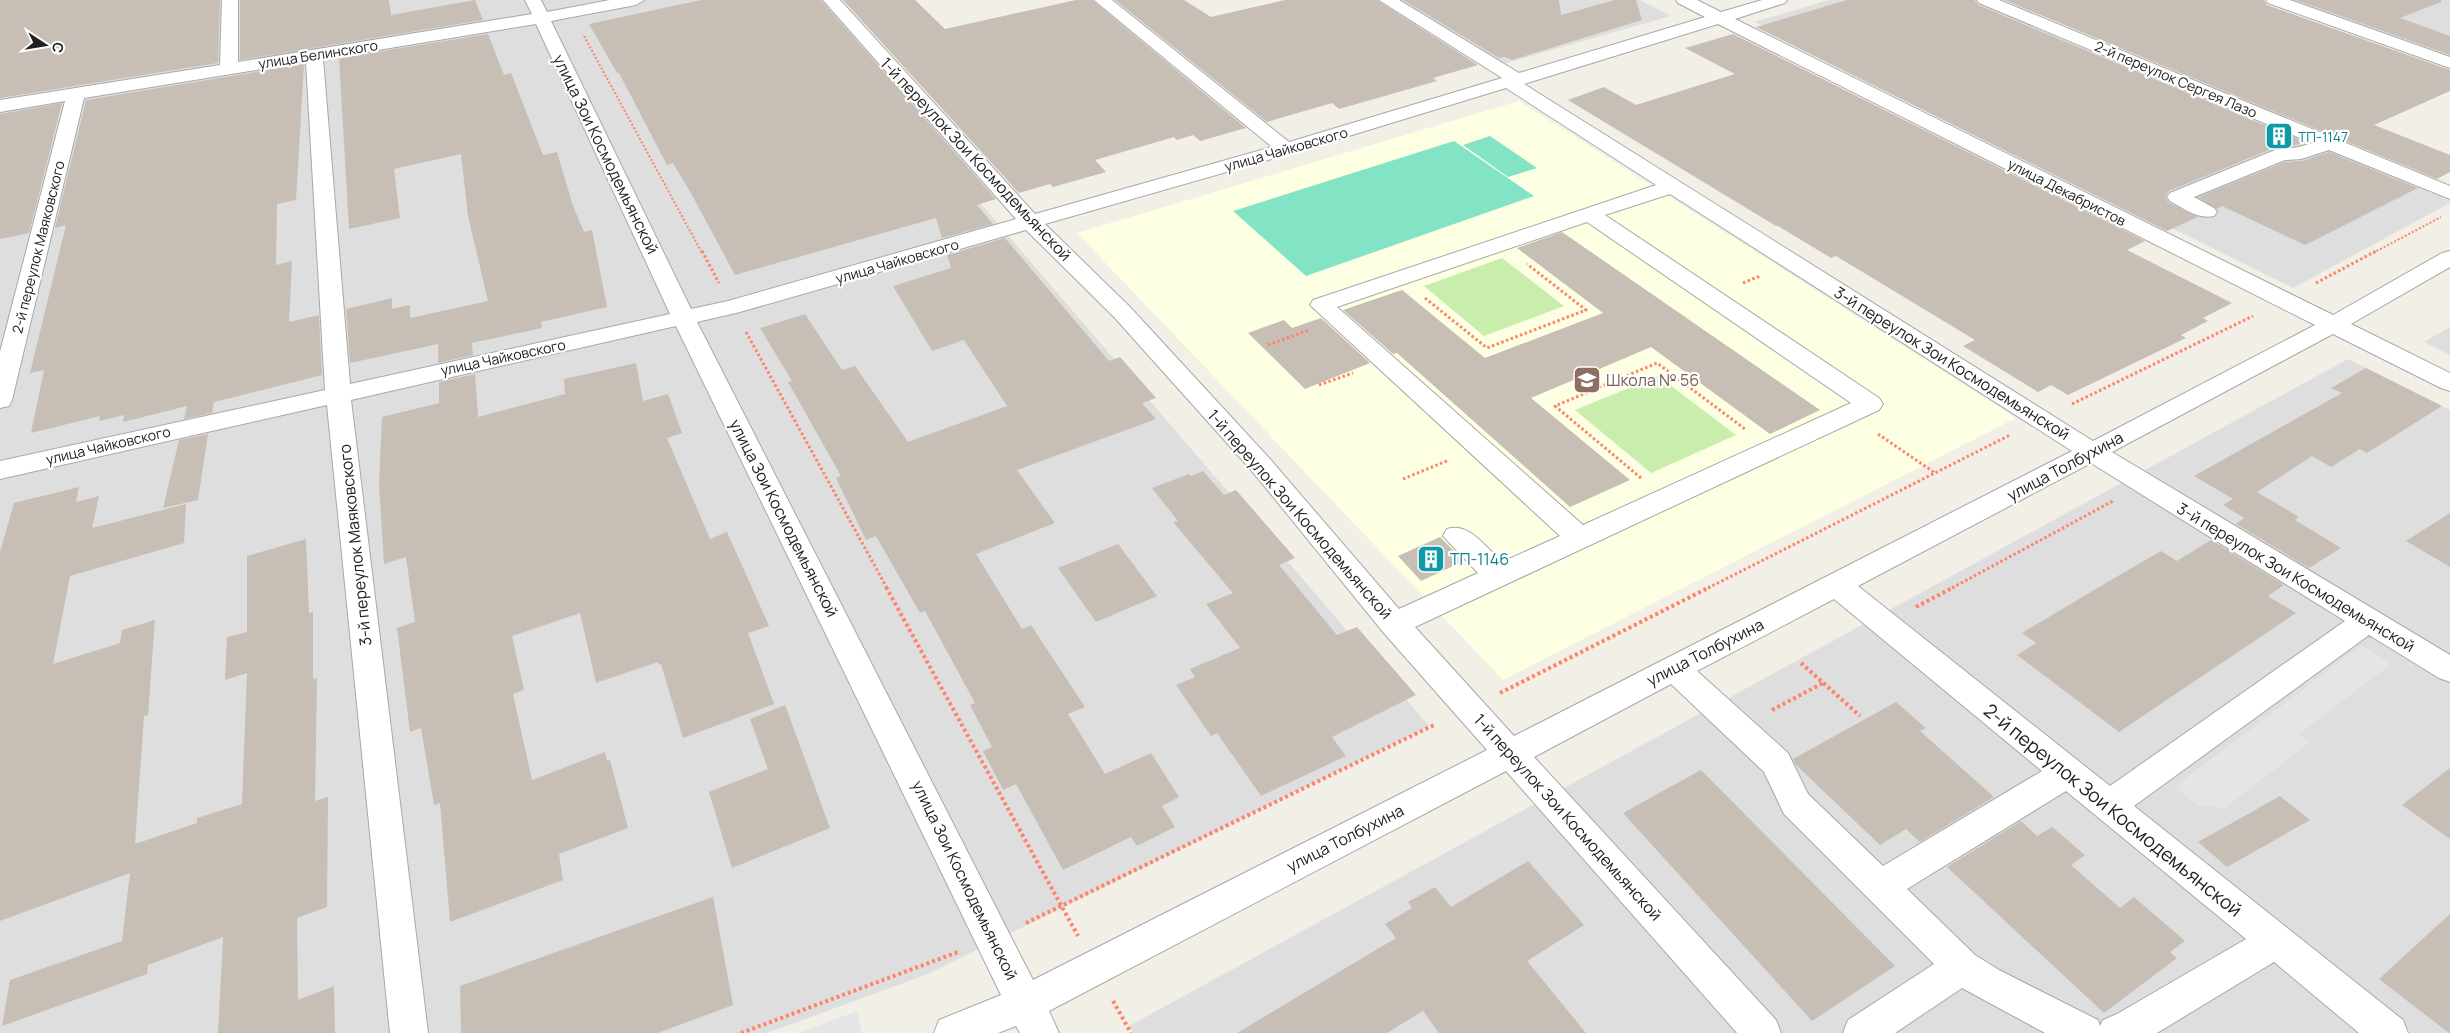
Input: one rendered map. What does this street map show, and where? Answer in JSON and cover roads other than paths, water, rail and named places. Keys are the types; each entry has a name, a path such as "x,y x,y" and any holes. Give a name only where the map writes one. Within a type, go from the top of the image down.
{"street":[{"path":"229,68 230,0"},
{"name":"улица Белинского","path":"0,106 314,55 537,9 572,12 636,0"},
{"name":"1-й переулок Зои Космодемьянской","path":"831,0 1030,223 1122,312 1261,465 1394,624 1762,1033"},
{"path":"1102,0 1286,149"},
{"name":"3-й переулок Зои Космодемьянской","path":"1387,0 1672,186 2092,452 2450,670"},
{"name":"улица Декабристов","path":"1684,0 2450,383"},
{"name":"улица Чайковского","path":"0,470 338,393 732,307 1286,149 1779,0"},
{"name":"2-й переулок Сергея Лазо","path":"1985,0 2450,193"},
{"path":"2274,0 2450,63"},
{"name":"улица Зои Космодемьянской","path":"537,9 684,318 995,938 1040,1033"},
{"name":"3-й переулок Маяковского","path":"314,55 338,393 409,1033"},
{"name":"2-й переулок Маяковского","path":"0,400 76,94"},
{"path":"2208,212 2177,197 2282,154 2301,153 2329,143"},
{"path":"1580,538 1321,305 1672,186"},
{"path":"1394,624 1870,404 1588,214"},
{"name":"улица Толбухина","path":"953,1033 1026,1003 1095,968 1510,752 1837,585 2445,266"},
{"path":"1457,536 1498,576"},
{"name":"2-й переулок Зои Космодемьянской","path":"1837,585 2389,1033"},
{"path":"2108,806 2368,620"},
{"path":"1674,668 1776,763 1796,804 1962,967 1986,982 2084,1033"},
{"path":"1880,887 2067,773"},
{"path":"2117,1033 2123,1032 2275,942"},
{"path":"1862,1033 1962,967"}],"place":[{"name":"ТП-1147","path":"2279,136"},
{"name":"Школа № 56","path":"1587,380"},
{"name":"ТП-1146","path":"1431,559"}]}
